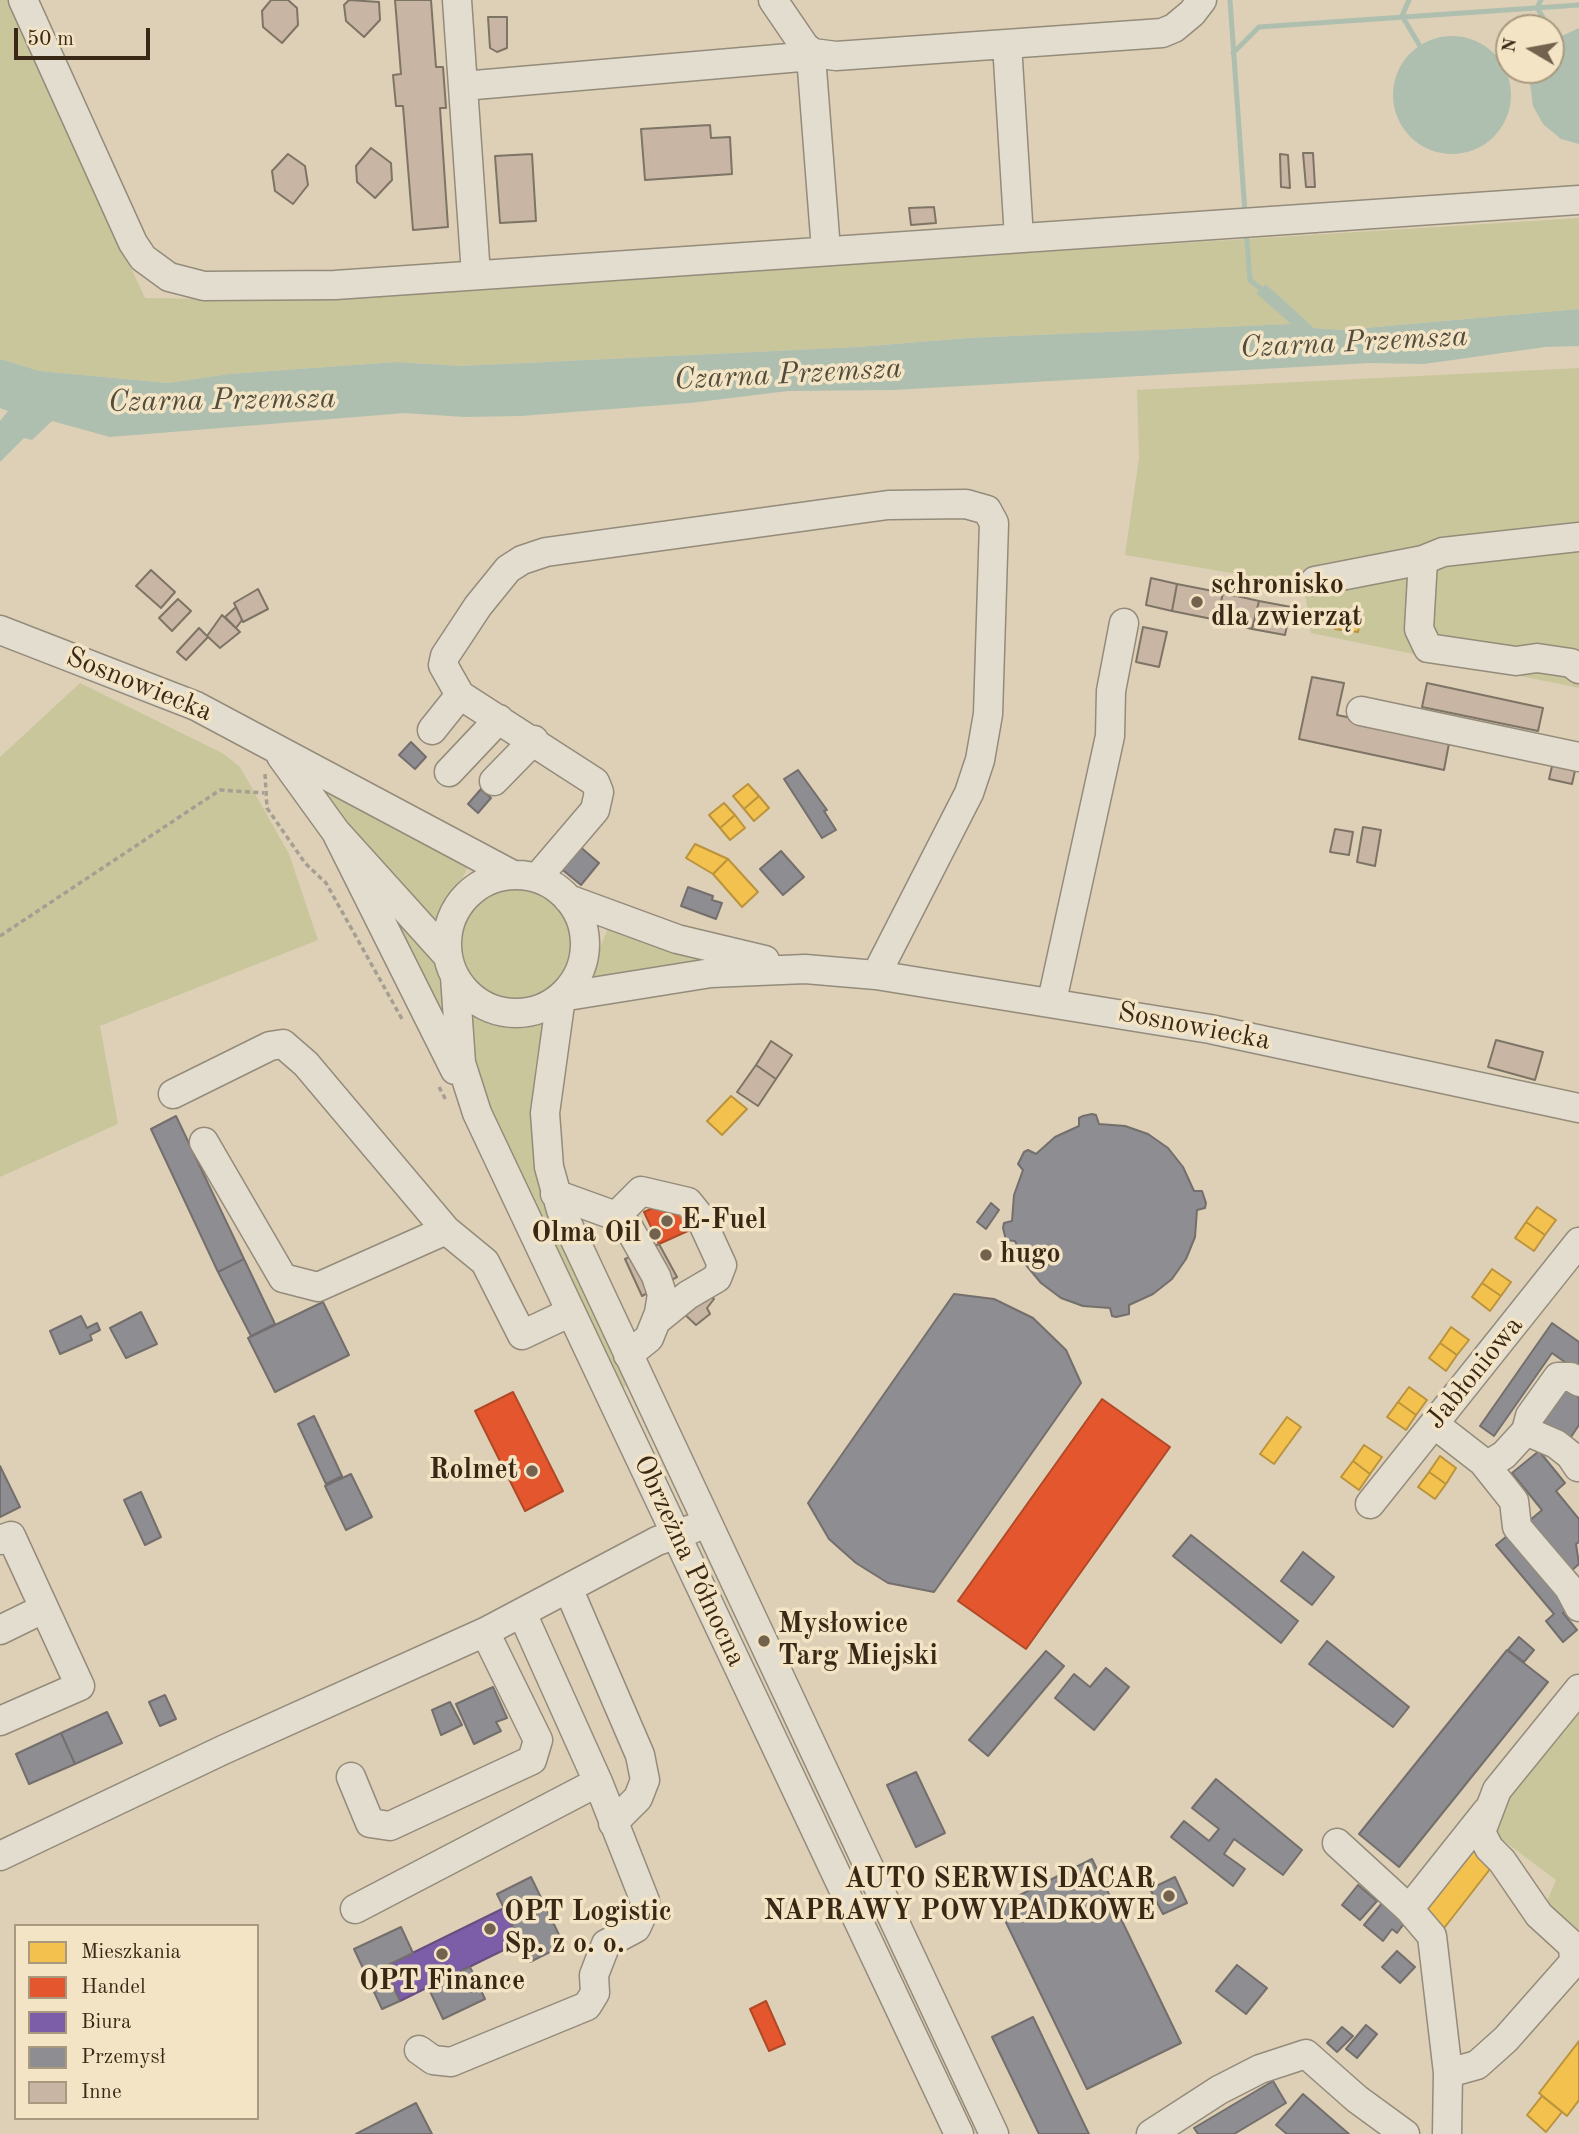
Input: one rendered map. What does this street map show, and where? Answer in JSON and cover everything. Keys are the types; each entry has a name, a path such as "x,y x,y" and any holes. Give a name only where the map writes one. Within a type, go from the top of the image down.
{"street":[{"path":"23,0 133,243 143,258 163,273 185,283 233,286 335,285 1579,200"},
{"path":"457,0 476,275"},
{"path":"772,0 813,53 826,250"},
{"path":"463,86 813,53 1007,44 1162,33 1183,21 1202,0"},
{"path":"1007,44 1019,238"},
{"path":"451,966 447,936 452,917 462,901 476,887 494,878 525,877 594,810 599,792 595,782 534,740 460,695 443,665 445,656 499,579 522,560 546,552 888,505 966,504 987,510 994,523 988,714 981,760 969,793 876,975"},
{"path":"1315,581 1423,560 1444,552 1579,537"},
{"path":"1423,560 1419,629 1428,648 1516,661 1537,658 1571,663 1579,669"},
{"path":"1052,1001 1110,736 1111,691 1125,623"},
{"name":"Sosnowiecka","path":"0,630 196,706 270,758 525,877 554,886 568,899 677,939 805,969"},
{"path":"432,730 460,695"},
{"path":"1361,711 1579,757"},
{"path":"449,772 499,719"},
{"path":"494,781 534,740"},
{"name":"Sosnowiecka","path":"270,758 451,966 475,1001 496,1011 519,1014 541,1009 561,997 711,973 805,969 876,975 1052,1001 1210,1028 1578,1100"},
{"path":"336,832 463,1109"},
{"path":"561,997 581,967 585,950 578,914 568,899"},
{"name":"Obrzeżna Północna","path":"451,966 463,1109 571,1312 959,2134"},
{"name":"Obrzeżna Północna","path":"561,997 545,1114 549,1167 555,1194 994,2134"},
{"path":"173,1094 270,1046 283,1044 306,1064 446,1230 485,1262 522,1335 571,1312"},
{"path":"204,1142 283,1278 318,1287 446,1230"},
{"path":"615,1216 641,1191 688,1202 700,1217 722,1265 713,1286 688,1295 656,1321"},
{"path":"555,1194 615,1216 629,1228 656,1276 662,1294 656,1321 649,1338 628,1354"},
{"name":"Jabłoniowa","path":"1370,1504 1579,1242"},
{"path":"656,1321 672,1327 689,1318"},
{"path":"1486,1466 1504,1455 1526,1432 1530,1416 1558,1377 1571,1377 1579,1382"},
{"path":"1434,1424 1486,1466 1514,1501 1517,1527 1569,1588 1579,1606"},
{"path":"1526,1432 1556,1444 1576,1457"},
{"path":"0,1856 223,1750 485,1632 657,1541 677,1536 708,1521"},
{"path":"0,1540 11,1536 80,1686 0,1721"},
{"path":"568,1588 640,1755 645,1780 638,1798 613,1823"},
{"path":"0,1630 43,1609"},
{"path":"419,2050 433,2060 451,2062 587,2006 595,1993 594,1975 606,1944 636,1928 643,1913 645,1901 598,1782 522,1613"},
{"path":"351,1777 370,1823 390,1826 532,1760 538,1740 485,1632"},
{"path":"1409,1909 1487,1811 1515,1766 1579,1689"},
{"path":"355,1909 598,1782"},
{"path":"1448,2073 1477,2065 1506,2039 1574,1962 1573,1946 1539,1915 1502,1861 1489,1848 1481,1832 1487,1811"},
{"path":"1337,1843 1409,1909 1432,1936 1448,2073 1447,2134"},
{"path":"1151,2134 1219,2090 1260,2069 1306,2053 1357,2098 1405,2134"}],"path":[{"path":"270,758 264,793 267,808 305,863 326,883 404,1024"},
{"path":"0,936 220,790 264,793"},
{"path":"437,1083 463,1109"}],"shaded area":[{"path":"0,0 33,0 111,225 145,298 283,300 1579,218 1579,309 1342,330 1314,328 1266,284 1293,324 967,338 858,347 461,366 396,362 229,374 168,383 38,371 0,359"},
{"path":"1579,368 1579,688 1311,633 1302,573 1273,580 1125,555 1139,458 1137,390"},
{"path":"80,683 224,754 240,767 289,854 318,940 100,1026 118,1124 0,1177 0,757"},
{"path":"309,782 472,859 435,933"},
{"path":"516,890 537,894 554,906 566,923 570,944 566,965 554,982 537,994 516,998 495,994 478,982 466,965 462,944 466,923 478,906 495,894"},
{"path":"394,913 438,968 445,1027 388,918"},
{"path":"608,928 705,959 703,963 585,985"},
{"path":"466,1007 502,1023 543,1022 535,1070 534,1120 629,1382 620,1391 480,1092"},
{"path":"1579,1699 1579,1938 1543,1911 1556,1880 1488,1829"}],"water":[{"path":"1579,28 1579,144 1561,139 1543,124 1533,106 1530,84 1565,84 1565,34"},
{"path":"1441,37 1463,37 1485,46 1495,54 1495,84 1510,84 1510,106 1501,128 1485,144 1463,153 1441,153 1419,144 1403,128 1394,106 1394,84 1403,62 1419,46"},
{"name":"Czarna Przemsza","path":"1266,284 1314,328 1342,330 1579,309 1579,346 1545,347 1424,364 1369,363 893,390 788,391 690,403 521,416 464,417 405,413 110,437 52,421 32,440 24,438 0,462 0,421 8,411 0,408 0,359 39,371 168,383 229,374 396,362 461,366 858,347 967,338 1291,324 1256,293"}],"building: Mieszkania":[{"path":"1337,616 1360,619 1358,632 1335,629"},
{"path":"748,784 759,796 744,809 733,796"},
{"path":"759,796 769,808 754,821 744,809"},
{"path":"724,803 735,815 720,828 709,815"},
{"path":"735,815 745,828 730,840 720,828"},
{"path":"695,844 728,859 713,874 686,858"},
{"path":"728,859 758,892 742,907 713,874"},
{"path":"731,1096 747,1109 722,1135 707,1121"},
{"path":"1537,1207 1556,1220 1545,1235 1526,1222"},
{"path":"1526,1222 1545,1235 1534,1251 1515,1238"},
{"path":"1492,1269 1511,1282 1501,1296 1482,1283"},
{"path":"1482,1283 1501,1296 1490,1311 1472,1297"},
{"path":"1451,1327 1469,1340 1457,1355 1440,1343"},
{"path":"1440,1343 1457,1355 1446,1371 1429,1358"},
{"path":"1409,1387 1427,1400 1416,1415 1398,1402"},
{"path":"1398,1402 1416,1415 1406,1430 1387,1417"},
{"path":"1287,1417 1301,1427 1274,1464 1260,1454"},
{"path":"1364,1445 1382,1457 1370,1474 1353,1461"},
{"path":"1440,1456 1456,1468 1446,1484 1429,1472"},
{"path":"1353,1461 1370,1474 1359,1490 1341,1477"},
{"path":"1429,1472 1446,1484 1435,1499 1418,1487"},
{"path":"1468,1844 1494,1864 1441,1932 1415,1911"},
{"path":"1579,2041 1579,2100 1567,2116 1539,2093"},
{"path":"1542,2096 1562,2112 1546,2132 1527,2115"}],"building: Handel":[{"name":"E-Fuel","path":"676,1198 690,1230 659,1244 644,1212"},
{"path":"513,1392 563,1491 525,1511 475,1411"},
{"path":"1102,1399 1170,1447 1026,1649 958,1601"},
{"path":"766,2001 785,2044 769,2051 750,2009"}],"building: Biura":[{"path":"504,1908 520,1942 400,2001 384,1967"}],"building: Przemysł":[{"path":"411,742 426,757 415,769 399,755"},
{"path":"798,770 827,810 824,811 836,830 822,838 784,779"},
{"path":"481,789 491,798 478,813 468,804"},
{"path":"578,845 599,863 581,885 559,867"},
{"path":"781,851 804,877 783,895 760,869"},
{"path":"688,887 713,896 712,900 722,903 716,919 681,906"},
{"path":"1096,1115 1099,1124 1125,1126 1148,1134 1168,1148 1183,1167 1194,1191 1202,1191 1206,1203 1205,1208 1197,1210 1195,1237 1186,1259 1172,1279 1153,1294 1129,1305 1129,1314 1116,1317 1112,1316 1110,1308 1083,1306 1061,1298 1041,1283 1026,1265 1015,1241 1006,1240 1003,1228 1004,1223 1012,1221 1014,1195 1023,1170 1018,1164 1024,1152 1028,1150 1036,1154 1055,1137 1079,1126 1079,1118"},
{"path":"176,1116 244,1259 218,1272 151,1129"},
{"path":"991,1203 999,1210 986,1229 977,1222"},
{"path":"244,1259 275,1324 251,1336 218,1272"},
{"path":"954,1294 994,1299 1033,1318 1066,1350 1081,1383 934,1592 888,1583 856,1563 829,1539 808,1503"},
{"path":"323,1302 349,1355 275,1392 248,1338"},
{"path":"141,1312 157,1344 126,1358 110,1328"},
{"path":"81,1316 87,1328 97,1323 100,1330 90,1335 92,1340 60,1354 50,1331"},
{"path":"1552,1323 1579,1342 1579,1372 1552,1353 1494,1436 1480,1426"},
{"path":"1561,1385 1579,1398 1579,1425 1569,1440 1538,1419"},
{"path":"314,1416 342,1476 326,1484 298,1424"},
{"path":"1539,1451 1565,1483 1556,1491 1579,1519 1579,1542 1576,1544 1579,1564 1569,1573 1528,1522 1542,1510 1512,1473"},
{"path":"0,1466 20,1507 0,1517"},
{"path":"351,1474 372,1517 346,1530 325,1486"},
{"path":"141,1492 161,1537 145,1545 124,1500"},
{"path":"1191,1535 1298,1621 1281,1643 1173,1556"},
{"path":"1507,1536 1569,1608 1563,1613 1577,1630 1563,1642 1546,1621 1554,1614 1496,1545"},
{"path":"1303,1552 1334,1577 1312,1605 1281,1581"},
{"path":"1519,1637 1534,1650 1524,1662 1508,1650"},
{"path":"1327,1641 1409,1707 1393,1727 1309,1664"},
{"path":"1507,1650 1548,1682 1399,1867 1359,1834"},
{"path":"1046,1651 1064,1666 988,1756 969,1740"},
{"path":"1106,1668 1129,1687 1094,1730 1055,1698 1074,1674 1090,1687"},
{"path":"493,1687 507,1718 496,1722 501,1731 474,1744 456,1704"},
{"path":"165,1695 176,1719 160,1726 149,1702"},
{"path":"450,1702 462,1725 441,1735 432,1710"},
{"path":"107,1712 122,1743 75,1764 61,1733"},
{"path":"61,1733 75,1764 29,1784 16,1754"},
{"path":"916,1772 945,1833 916,1847 887,1785"},
{"path":"1216,1779 1302,1850 1283,1875 1234,1839 1224,1854 1245,1869 1233,1886 1171,1837 1184,1821 1209,1841 1219,1829 1192,1808"},
{"path":"1092,1859 1181,2043 1087,2089 998,1906"},
{"path":"531,1877 564,1945 530,1962 497,1894"},
{"name":"AUTO SERWIS DACAR NAPRAWY POWYPADKOWE","path":"1175,1877 1187,1903 1163,1914 1150,1889"},
{"path":"1358,1885 1377,1901 1360,1920 1342,1905"},
{"path":"1383,1902 1406,1921 1397,1933 1392,1929 1383,1941 1364,1925"},
{"path":"401,1927 413,1953 384,1967 400,2001 382,2009 354,1949"},
{"path":"1397,1951 1415,1967 1400,1983 1382,1967"},
{"path":"1237,1965 1267,1988 1246,2014 1216,1991"},
{"path":"470,1967 485,1999 443,2019 428,1987"},
{"path":"1033,2017 1089,2134 1039,2134 992,2037"},
{"path":"1366,2025 1377,2034 1357,2058 1346,2049"},
{"path":"1342,2027 1353,2036 1337,2052 1327,2043"},
{"path":"1273,2081 1286,2103 1234,2134 1198,2134 1194,2128"},
{"path":"1303,2094 1349,2134 1287,2134 1276,2125"},
{"path":"416,2103 432,2134 356,2134"}],"building: Inne":[{"path":"271,0 288,0 297,8 298,25 282,43 263,27 262,11"},
{"path":"349,0 379,2 380,20 364,37 346,21 344,5"},
{"path":"395,0 431,0 436,67 443,67 446,108 440,108 448,227 413,230 403,106 396,106 393,75 401,74"},
{"path":"488,17 507,17 507,48 497,52 490,48"},
{"path":"710,125 711,138 730,137 732,174 645,180 641,129"},
{"path":"371,148 391,163 392,180 375,198 357,182 356,166"},
{"path":"1303,153 1313,153 1315,187 1306,187"},
{"path":"288,154 305,166 308,185 293,204 275,191 272,171"},
{"path":"532,154 536,221 500,223 495,156"},
{"path":"1280,154 1288,155 1290,188 1281,187"},
{"path":"934,207 936,223 911,225 909,208"},
{"path":"151,570 175,592 161,608 136,586"},
{"path":"1151,578 1177,584 1172,611 1146,605"},
{"name":"schronisko dla zwierząt","path":"1177,584 1223,593 1217,620 1172,611"},
{"path":"258,589 268,609 243,622 234,603"},
{"path":"1223,593 1259,601 1252,629 1217,620"},
{"path":"178,599 191,611 172,631 159,618"},
{"path":"1259,601 1291,607 1285,635 1252,629"},
{"path":"236,607 242,620 236,628 225,617"},
{"path":"222,615 240,632 220,648 207,636"},
{"path":"1143,627 1167,632 1159,667 1136,662"},
{"path":"199,628 208,637 186,660 177,652"},
{"path":"1312,677 1344,683 1337,715 1450,738 1444,770 1299,739"},
{"path":"1427,683 1543,708 1538,731 1422,707"},
{"path":"1553,762 1576,766 1572,784 1549,779"},
{"path":"1363,827 1381,830 1375,866 1357,862"},
{"path":"1335,829 1353,832 1349,855 1330,852"},
{"path":"1496,1040 1543,1052 1535,1080 1488,1067"},
{"path":"771,1041 792,1055 776,1079 756,1065"},
{"path":"756,1065 776,1079 758,1106 737,1092"},
{"path":"659,1244 677,1277 642,1296 625,1259"},
{"path":"703,1289 714,1299 707,1308 710,1314 696,1325 680,1310"}],"waterway":[{"path":"1230,0 1245,213"},
{"path":"1409,0 1402,16 1420,46"},
{"path":"1541,0 1537,8 1541,14"},
{"path":"1233,53 1259,27 1579,5"},
{"path":"1246,230 1250,280 1266,293"}],"place":[{"name":"schronisko dla zwierząt","path":"1197,602"},
{"name":"E-Fuel","path":"667,1221"},
{"name":"Olma Oil","path":"655,1234"},
{"name":"hugo","path":"986,1255"},
{"name":"Rolmet","path":"532,1471"},
{"name":"Mysłowice Targ Miejski","path":"764,1641"},
{"name":"AUTO SERWIS DACAR NAPRAWY POWYPADKOWE","path":"1169,1896"},
{"name":"OPT Logistic Sp. z o. o.","path":"490,1929"},
{"name":"OPT Finance","path":"442,1954"}]}
